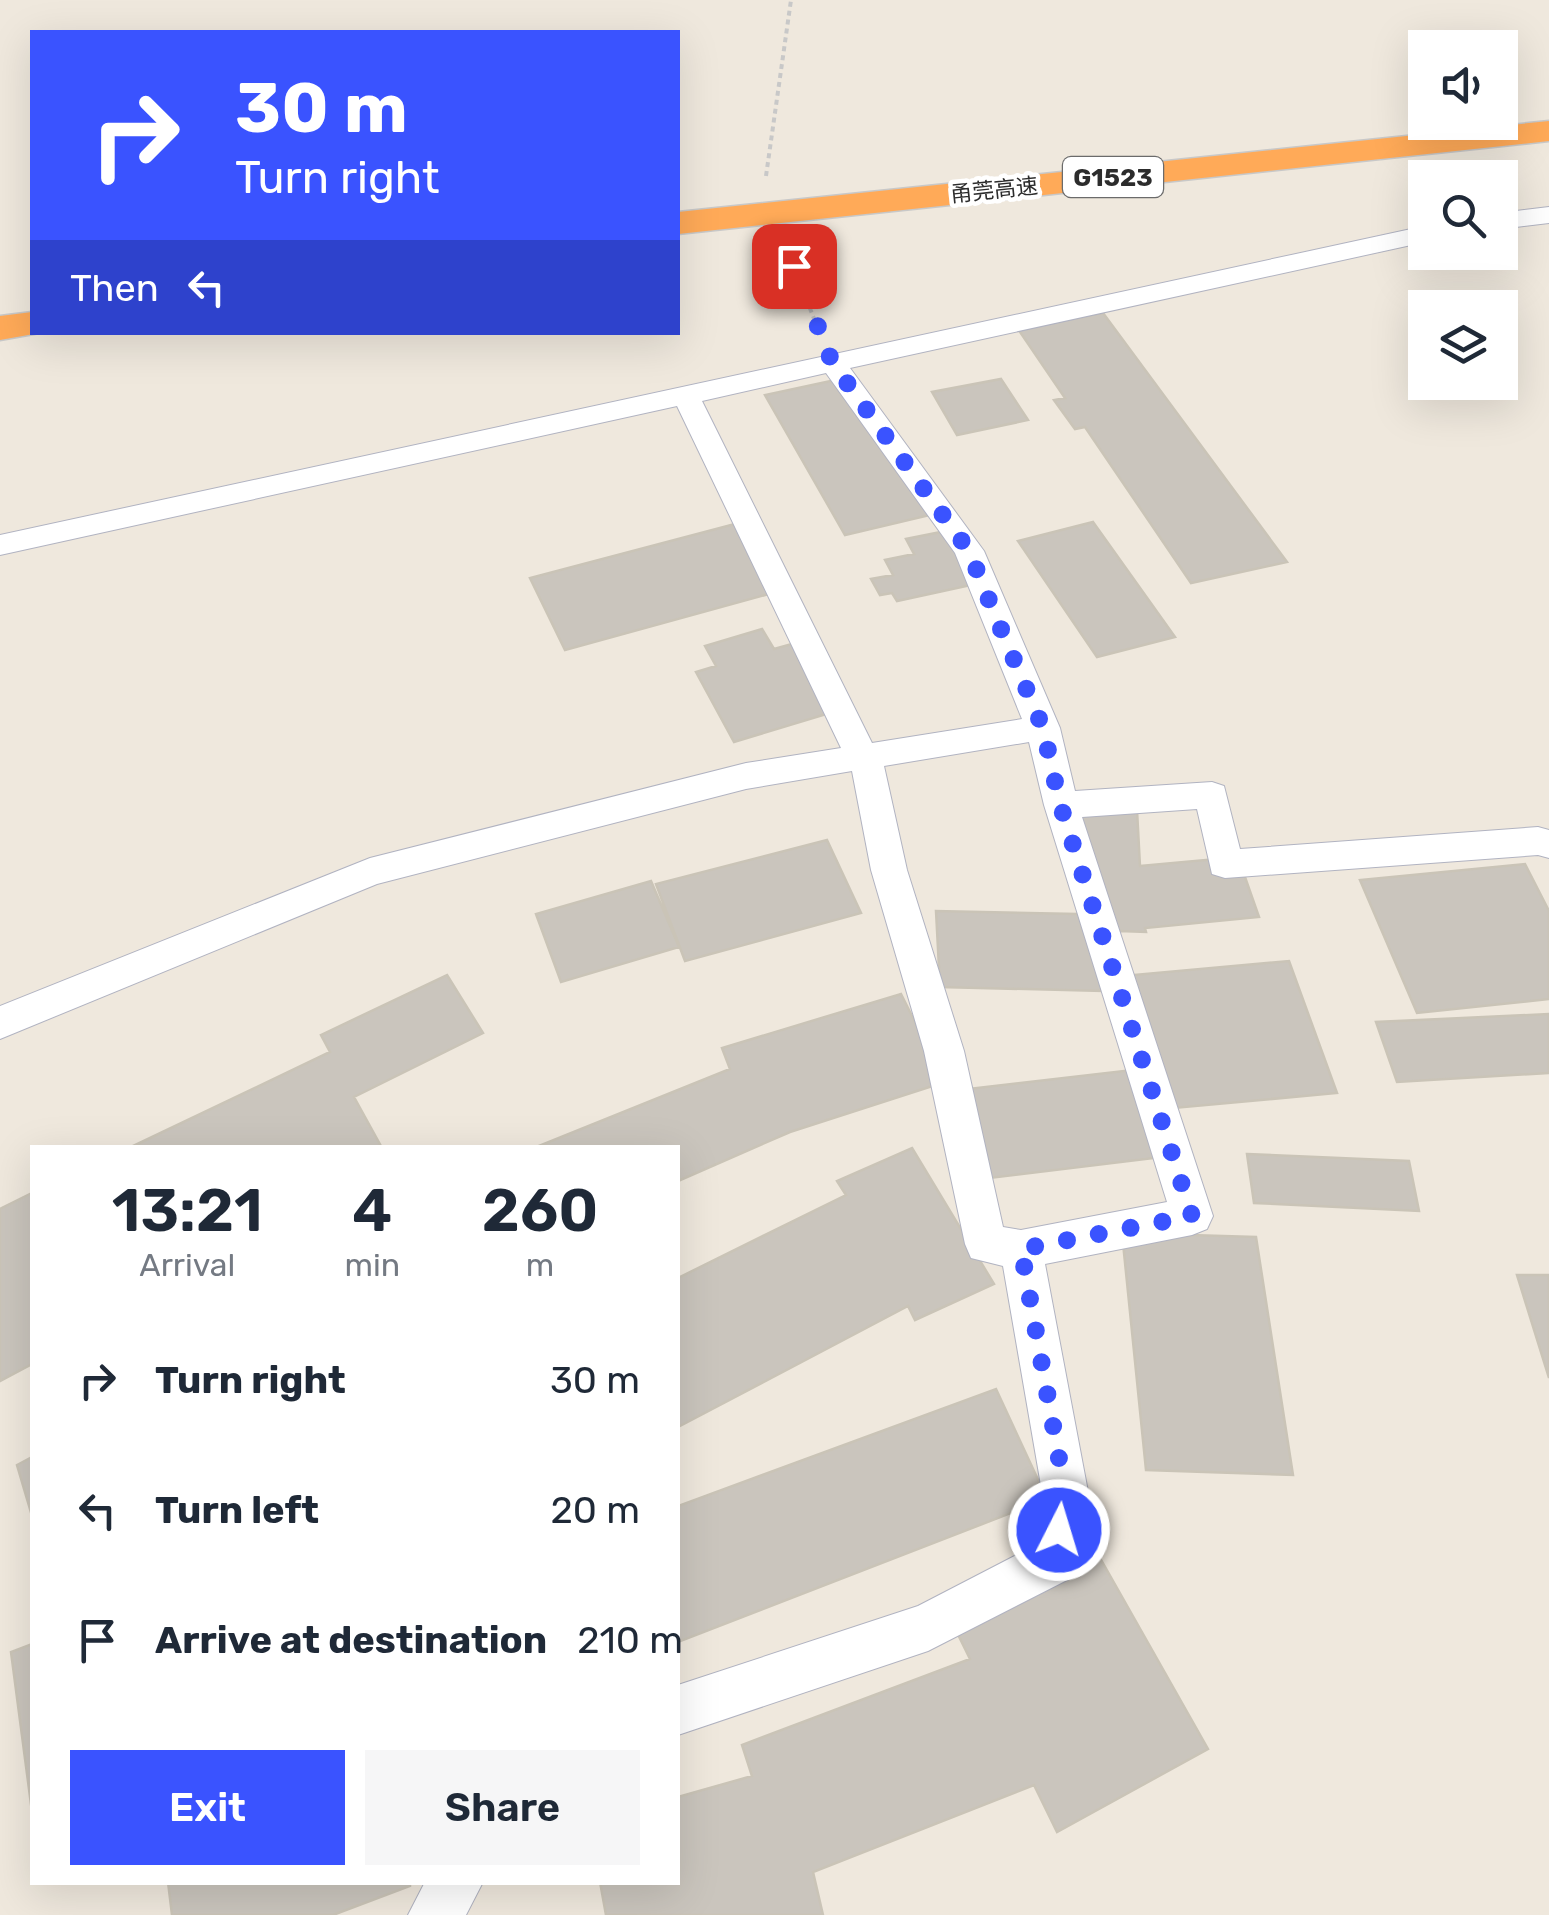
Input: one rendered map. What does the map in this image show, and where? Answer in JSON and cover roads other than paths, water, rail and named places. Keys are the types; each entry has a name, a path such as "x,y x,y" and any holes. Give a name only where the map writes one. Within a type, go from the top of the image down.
{"highway":[{"name":"甬莞高速","path":"680,223 1549,131"},
{"name":"甬莞高速","path":"680,249 1549,158"},
{"path":"0,296 30,292"},
{"path":"0,328 30,324"}],"street":[{"path":"1518,219 1549,215"},
{"path":"0,544 1408,238"},
{"path":"685,394 873,779 889,870 944,1051 986,1244 1021,1249 1192,1216 1060,804 1043,728 969,551 832,362"},
{"path":"0,1023 370,872 746,776 1043,728"},
{"path":"1060,804 1212,795 1225,864 1538,840 1549,844"},
{"path":"680,1709 928,1627 1052,1562 1066,1497 1021,1249"},
{"path":"434,1915 455,1885"}]}
